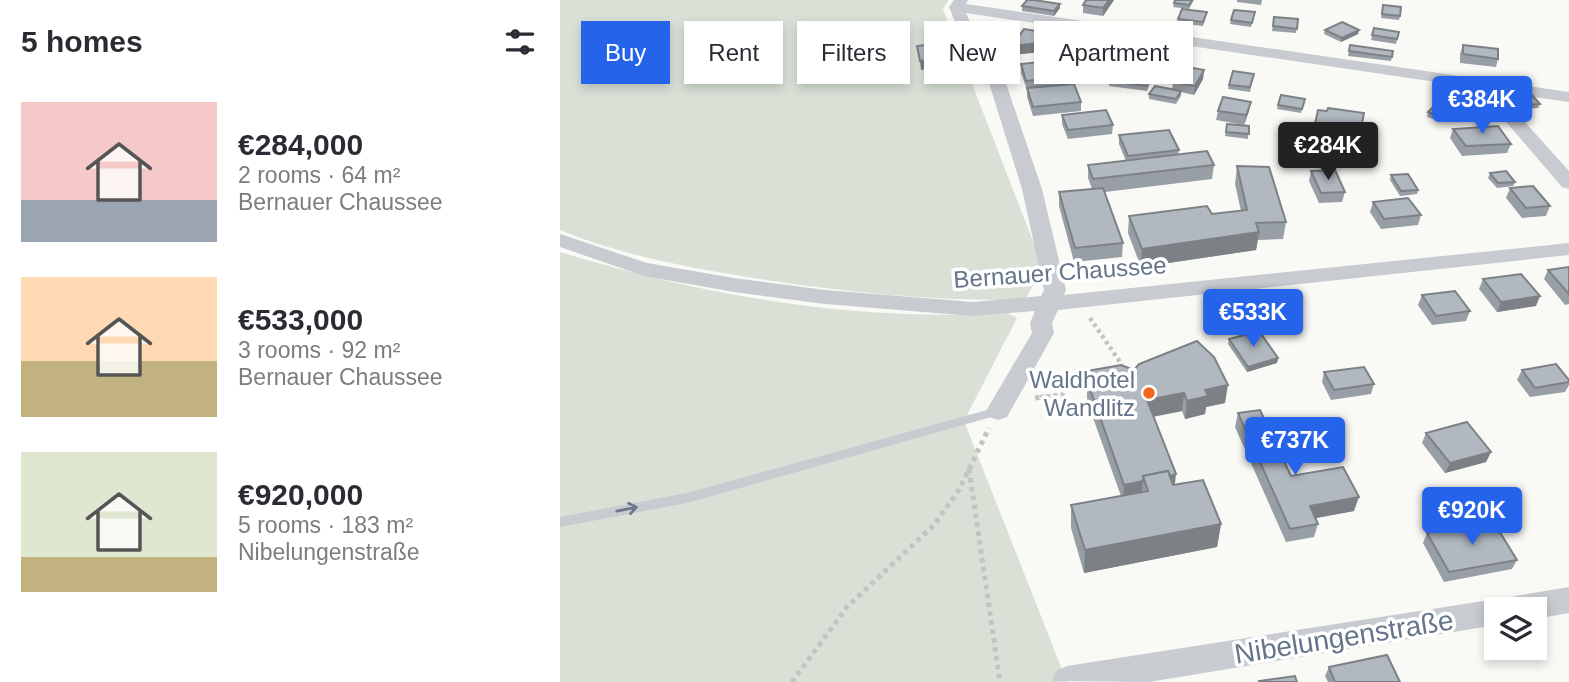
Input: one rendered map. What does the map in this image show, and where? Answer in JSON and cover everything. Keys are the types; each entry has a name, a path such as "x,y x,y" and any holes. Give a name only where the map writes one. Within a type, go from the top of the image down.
{"street":[{"path":"998,411 1044,333 1041,323 1055,290 1032,189 993,69 973,47 959,4 1569,97"},
{"path":"1483,85 1569,183"},
{"name":"Bernauer Chaussee","path":"560,240 644,269 825,298 973,309 1047,304 1569,249"},
{"path":"1547,604 1569,600"},
{"name":"Nibelungenstraße","path":"1067,681 1484,614"}],"lane":[{"path":"560,522 687,498 998,411"}],"path":[{"path":"1089,317 1122,365"},
{"path":"1035,398 1062,395 1080,369"},
{"path":"792,682 847,607 934,525 959,491 998,411"},
{"path":"969,468 1000,682"}],"shaded area":[{"path":"949,0 943,9 948,21 924,21 924,84 972,84 1043,267 1025,300 895,295 766,280 636,255 560,230 560,1"},
{"path":"560,252 670,281 781,302 894,313 1008,313 1017,318 964,421 1067,682 560,682"}],"building":[{"path":"1027,0 1060,4 1054,11 1022,6"},
{"path":"1086,0 1109,0 1103,8 1083,5"},
{"path":"1175,0 1192,0 1189,5 1174,3"},
{"path":"1383,5 1401,7 1400,16 1382,14"},
{"path":"1182,9 1207,12 1203,22 1178,19"},
{"path":"1234,10 1255,12 1252,23 1231,20"},
{"path":"1274,17 1298,19 1297,29 1273,26"},
{"path":"1342,22 1359,30 1342,38 1325,30"},
{"path":"1374,28 1399,32 1397,39 1372,35"},
{"path":"1024,29 1034,31 1034,44 1020,45 1020,35"},
{"path":"924,45 924,61 920,61 917,46"},
{"path":"1350,45 1393,51 1392,57 1349,51"},
{"path":"1463,45 1498,49 1498,59 1463,54"},
{"path":"1034,63 1034,80 1026,81 1021,64"},
{"path":"1193,68 1204,70 1195,86 1184,84 1193,84"},
{"path":"1233,71 1254,74 1250,87 1229,85"},
{"path":"1074,84 1081,102 1033,107 1027,88"},
{"path":"1155,86 1181,91 1176,99 1149,94"},
{"path":"1530,93 1540,104 1525,105 1516,95"},
{"path":"1281,95 1305,99 1302,109 1278,105"},
{"path":"1223,97 1251,102 1246,115 1218,111"},
{"path":"1436,104 1449,108 1441,117 1428,112"},
{"path":"1328,108 1364,113 1359,140 1313,133 1318,110 1327,111"},
{"path":"1106,110 1113,125 1068,130 1062,115"},
{"path":"1227,124 1249,126 1249,134 1226,132"},
{"path":"1498,126 1511,144 1466,146 1453,129"},
{"path":"1169,130 1179,150 1128,156 1119,135"},
{"path":"1207,151 1214,165 1093,179 1088,165"},
{"path":"1237,166 1269,167 1286,222 1256,223 1259,232 1142,249 1129,216 1207,206 1212,214 1247,210"},
{"path":"1335,170 1345,192 1321,193 1311,171"},
{"path":"1506,171 1515,182 1498,183 1490,173"},
{"path":"1408,174 1418,190 1401,191 1391,175"},
{"path":"1533,186 1550,206 1526,208 1510,188"},
{"path":"1103,188 1123,243 1075,248 1059,192"},
{"path":"1408,198 1421,215 1384,219 1373,202"},
{"path":"1569,267 1569,294 1548,270"},
{"path":"1521,274 1540,296 1501,302 1483,279"},
{"path":"1455,291 1470,311 1436,316 1422,295"},
{"path":"1259,331 1278,358 1248,367 1229,339"},
{"path":"1197,341 1214,357 1228,385 1205,390 1208,396 1187,401 1184,393 1147,400 1176,474 1170,476 1168,471 1143,476 1143,481 1124,485 1088,383 1092,381 1087,371 1121,365 1134,370 1139,364"},
{"path":"1556,364 1569,382 1535,388 1522,370"},
{"path":"1364,367 1374,384 1334,390 1324,372"},
{"path":"1260,410 1291,476 1343,467 1359,497 1310,506 1318,524 1290,529 1238,413"},
{"path":"1467,422 1491,452 1450,463 1426,433"},
{"path":"1168,471 1173,485 1203,480 1221,524 1085,550 1071,505 1148,491 1143,476"},
{"path":"1493,521 1517,560 1449,572 1427,533"},
{"path":"1387,655 1400,682 1335,682 1329,667"},
{"path":"1295,676 1297,682 1259,682 1259,681"}],"place":[{"name":"Waldhotel Wandlitz","path":"1149,393"}]}
